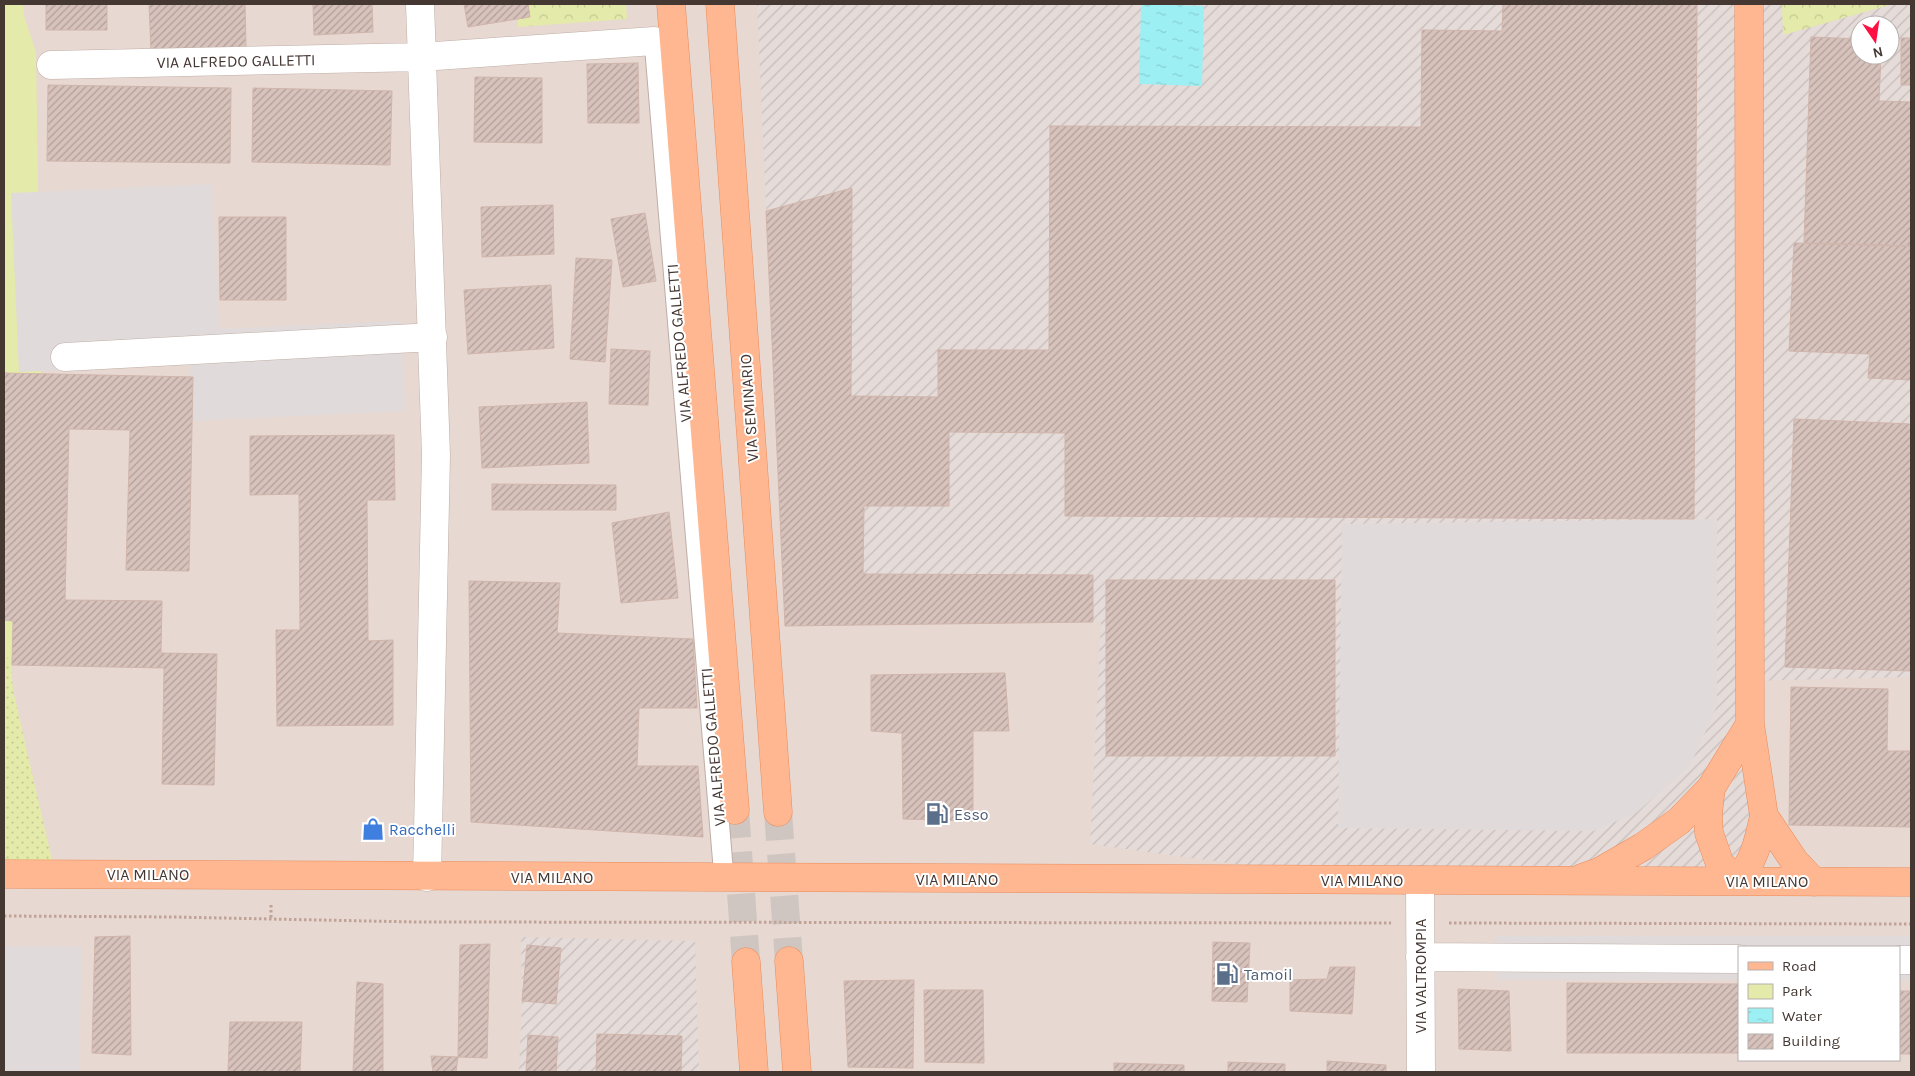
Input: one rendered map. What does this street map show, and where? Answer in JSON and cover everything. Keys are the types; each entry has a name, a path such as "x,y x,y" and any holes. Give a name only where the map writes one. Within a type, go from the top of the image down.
{"main road":[{"path":"672,4 735,810"},
{"name":"VIA SEMINARIO","path":"720,4 778,812"},
{"path":"1711,788 1708,814 1709,833 1720,864 1737,881 1749,866 1758,843 1764,816 1750,724 1749,4"},
{"path":"1575,881 1599,872 1644,846 1678,821 1711,788 1750,724"},
{"path":"1764,816 1795,862 1814,882"},
{"name":"VIA MILANO","path":"4,874 1911,882"},
{"path":"789,961 797,1072"},
{"path":"746,962 754,1072"}],"street":[{"path":"420,4 436,455 427,877"},
{"name":"VIA ALFREDO GALLETTI","path":"51,65 422,57 654,41"},
{"path":"65,357 433,338"},
{"name":"VIA VALTROMPIA","path":"1420,880 1421,1072"},
{"path":"1420,957 1738,959"}],"lane":[{"name":"VIA ALFREDO GALLETTI","path":"654,41 724,878"}],"path":[{"path":"4,916 416,922 1911,924"}],"shaded area":[{"path":"4,4 1911,4 1911,1072 4,1072"},
{"path":"757,4 1782,4 1784,35 1850,16 1850,65 1900,65 1900,15 1854,15 1893,4 1911,4 1911,677 1749,681 1758,880 1352,880 1090,844 1101,622 785,626"},
{"path":"212,184 219,329 401,321 405,411 191,421 189,364 19,372 11,193"},
{"path":"1717,519 1717,706 1690,766 1637,812 1594,831 1338,828 1342,524"},
{"path":"1495,936 1911,936 1911,981 1900,981 1900,946 1738,946 1738,980 1497,980"},
{"path":"521,937 695,941 699,1072 519,1072 522,1001"},
{"path":"4,946 82,947 79,1072 4,1072"}],"green space":[{"path":"4,4 23,4 24,16 36,52 41,377 4,372"},
{"path":"518,4 626,4 627,19 518,27"},
{"path":"1782,4 1893,4 1850,15 1783,35"},
{"path":"4,565 13,690 55,873 4,870"},
{"path":"4,595 23,596 22,657 4,658"}],"water":[{"path":"1141,4 1204,6 1202,86 1139,84"}],"building":[{"path":"46,4 107,4 107,30 46,30"},
{"path":"149,4 245,4 246,47 151,51"},
{"path":"313,4 372,4 373,32 314,35"},
{"path":"464,4 528,4 530,17 468,27"},
{"path":"1503,4 1697,4 1694,519 1065,516 1065,433 949,432 949,506 864,506 863,574 1093,575 1093,622 785,626 766,211 852,188 851,396 938,397 938,350 1049,350 1050,126 1421,127 1422,30 1502,31"},
{"path":"1811,37 1850,39 1850,65 1881,65 1879,101 1911,102 1911,246 1804,243"},
{"path":"1901,38 1911,38 1911,85 1901,85"},
{"path":"638,63 639,123 588,123 587,64"},
{"path":"475,77 542,78 542,143 474,142"},
{"path":"48,85 231,88 230,163 47,161"},
{"path":"253,88 392,91 390,165 252,162"},
{"path":"553,205 554,254 482,257 481,207"},
{"path":"645,213 656,281 623,287 611,219"},
{"path":"219,217 286,217 286,300 220,300"},
{"path":"1794,243 1911,246 1911,380 1868,378 1870,354 1789,351"},
{"path":"576,258 612,260 605,362 570,359"},
{"path":"551,285 554,348 468,354 464,290"},
{"path":"611,349 650,351 648,405 609,404"},
{"path":"4,373 193,377 189,571 126,570 130,430 69,429 65,600 162,601 161,653 217,654 214,785 162,784 164,668 12,665 13,621 4,620"},
{"path":"587,402 589,463 482,468 479,407"},
{"path":"1794,419 1911,424 1911,671 1785,667"},
{"path":"394,435 395,500 367,500 368,641 393,640 393,725 277,726 276,630 300,630 299,494 250,495 250,436"},
{"path":"492,484 616,485 616,510 492,510"},
{"path":"669,512 678,598 621,603 612,523"},
{"path":"1106,580 1335,580 1335,756 1106,756"},
{"path":"469,581 560,583 557,633 693,639 697,708 639,708 637,766 698,766 703,837 471,822"},
{"path":"1005,673 1009,731 973,731 973,821 903,819 902,733 871,731 871,675"},
{"path":"1791,687 1888,689 1887,751 1911,751 1911,827 1789,825"},
{"path":"130,936 131,1055 92,1053 95,937"},
{"path":"1213,942 1250,943 1247,1002 1212,1001"},
{"path":"490,944 487,1058 458,1057 460,945"},
{"path":"527,945 561,948 556,1004 522,1001"},
{"path":"1330,967 1355,967 1352,1014 1290,1011 1290,980 1327,979"},
{"path":"914,980 913,1068 848,1067 844,981"},
{"path":"357,982 383,984 383,1072 353,1072"},
{"path":"1567,983 1738,984 1738,1053 1567,1053"},
{"path":"1458,989 1509,991 1511,1051 1459,1049"},
{"path":"924,990 983,990 984,1063 925,1062"},
{"path":"1900,991 1911,991 1911,1054 1900,1054"},
{"path":"230,1022 302,1022 300,1072 228,1072"},
{"path":"597,1034 682,1036 681,1072 596,1072"},
{"path":"528,1035 558,1037 556,1072 526,1072"},
{"path":"431,1056 458,1057 456,1072 433,1072"},
{"path":"1327,1061 1386,1065 1386,1072 1327,1072"},
{"path":"1228,1062 1285,1064 1285,1072 1228,1072"},
{"path":"1114,1063 1184,1065 1184,1072 1114,1072"}],"tunnel":[{"path":"735,810 746,962"},
{"path":"778,812 789,961"}],"place":[{"name":"Esso","path":"937,814"},
{"name":"Racchelli","path":"373,829"},
{"name":"Tamoil","path":"1227,974"}]}
